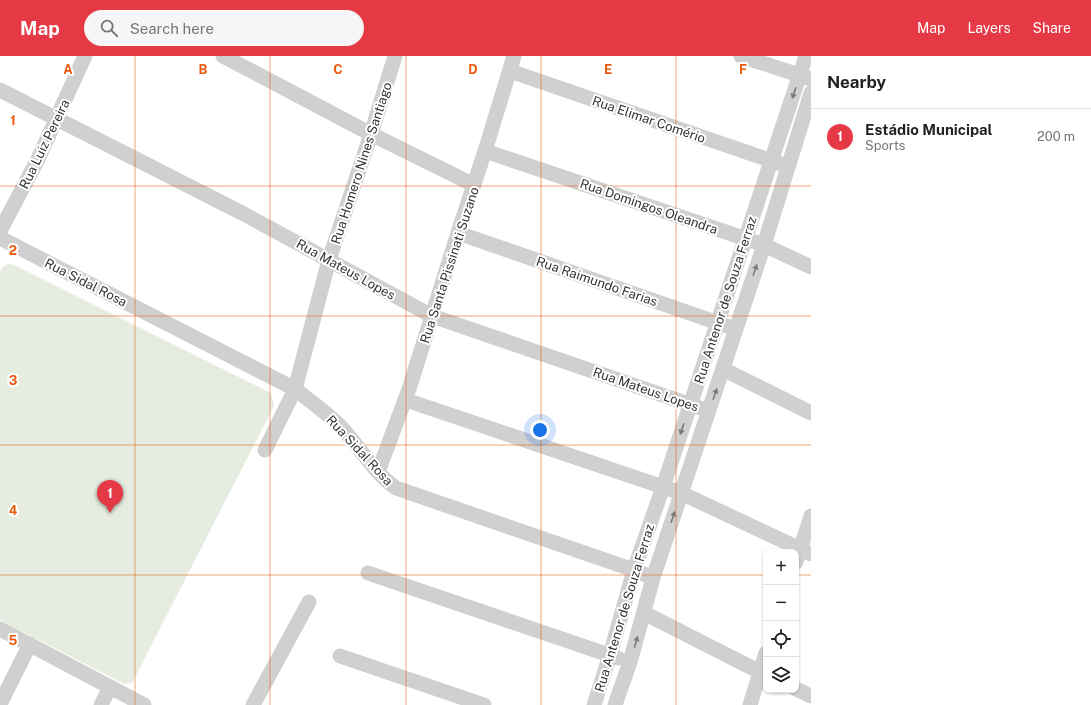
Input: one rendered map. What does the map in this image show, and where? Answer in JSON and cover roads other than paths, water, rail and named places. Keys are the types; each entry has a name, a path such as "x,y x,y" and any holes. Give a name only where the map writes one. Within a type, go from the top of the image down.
{"street":[{"name":"Rua Luiz Pereira","path":"0,231 38,161 85,56"},
{"path":"223,56 371,134 474,185"},
{"name":"Rua Homero Nines Santiago","path":"266,450 295,389 329,260 395,56"},
{"name":"Rua Santa Pissinati Suzano","path":"378,472 406,400 514,56"},
{"path":"740,56 805,78"},
{"name":"Rua Antenor de Souza Ferraz","path":"594,705 634,570 745,238 772,160 805,78 806,56"},
{"name":"Rua Elimar Comério","path":"510,71 787,166"},
{"name":"Rua Mateus Lopes","path":"0,90 242,213 432,316 709,411"},
{"name":"Rua Antenor de Souza Ferraz","path":"615,705 630,662 653,578 764,245 787,166 807,122 811,92"},
{"name":"Rua Domingos Oleandra","path":"485,151 745,238 764,245 811,268"},
{"name":"Rua Raimundo Farias","path":"458,233 735,329"},
{"name":"Rua Sidal Rosa","path":"0,238 295,389 341,427 378,472 396,488 634,570 653,578"},
{"path":"723,369 811,413"},
{"path":"406,400 681,493 802,555 811,516"},
{"path":"368,573 630,662"},
{"path":"253,705 309,602"},
{"path":"644,613 763,673 750,705"},
{"path":"0,629 144,705"},
{"path":"0,704 30,644"},
{"path":"340,656 484,705"},
{"path":"101,705 110,687"},
{"path":"799,690 811,696"}],"place":[{"name":"Estádio Municipal","path":"110,513"}]}
